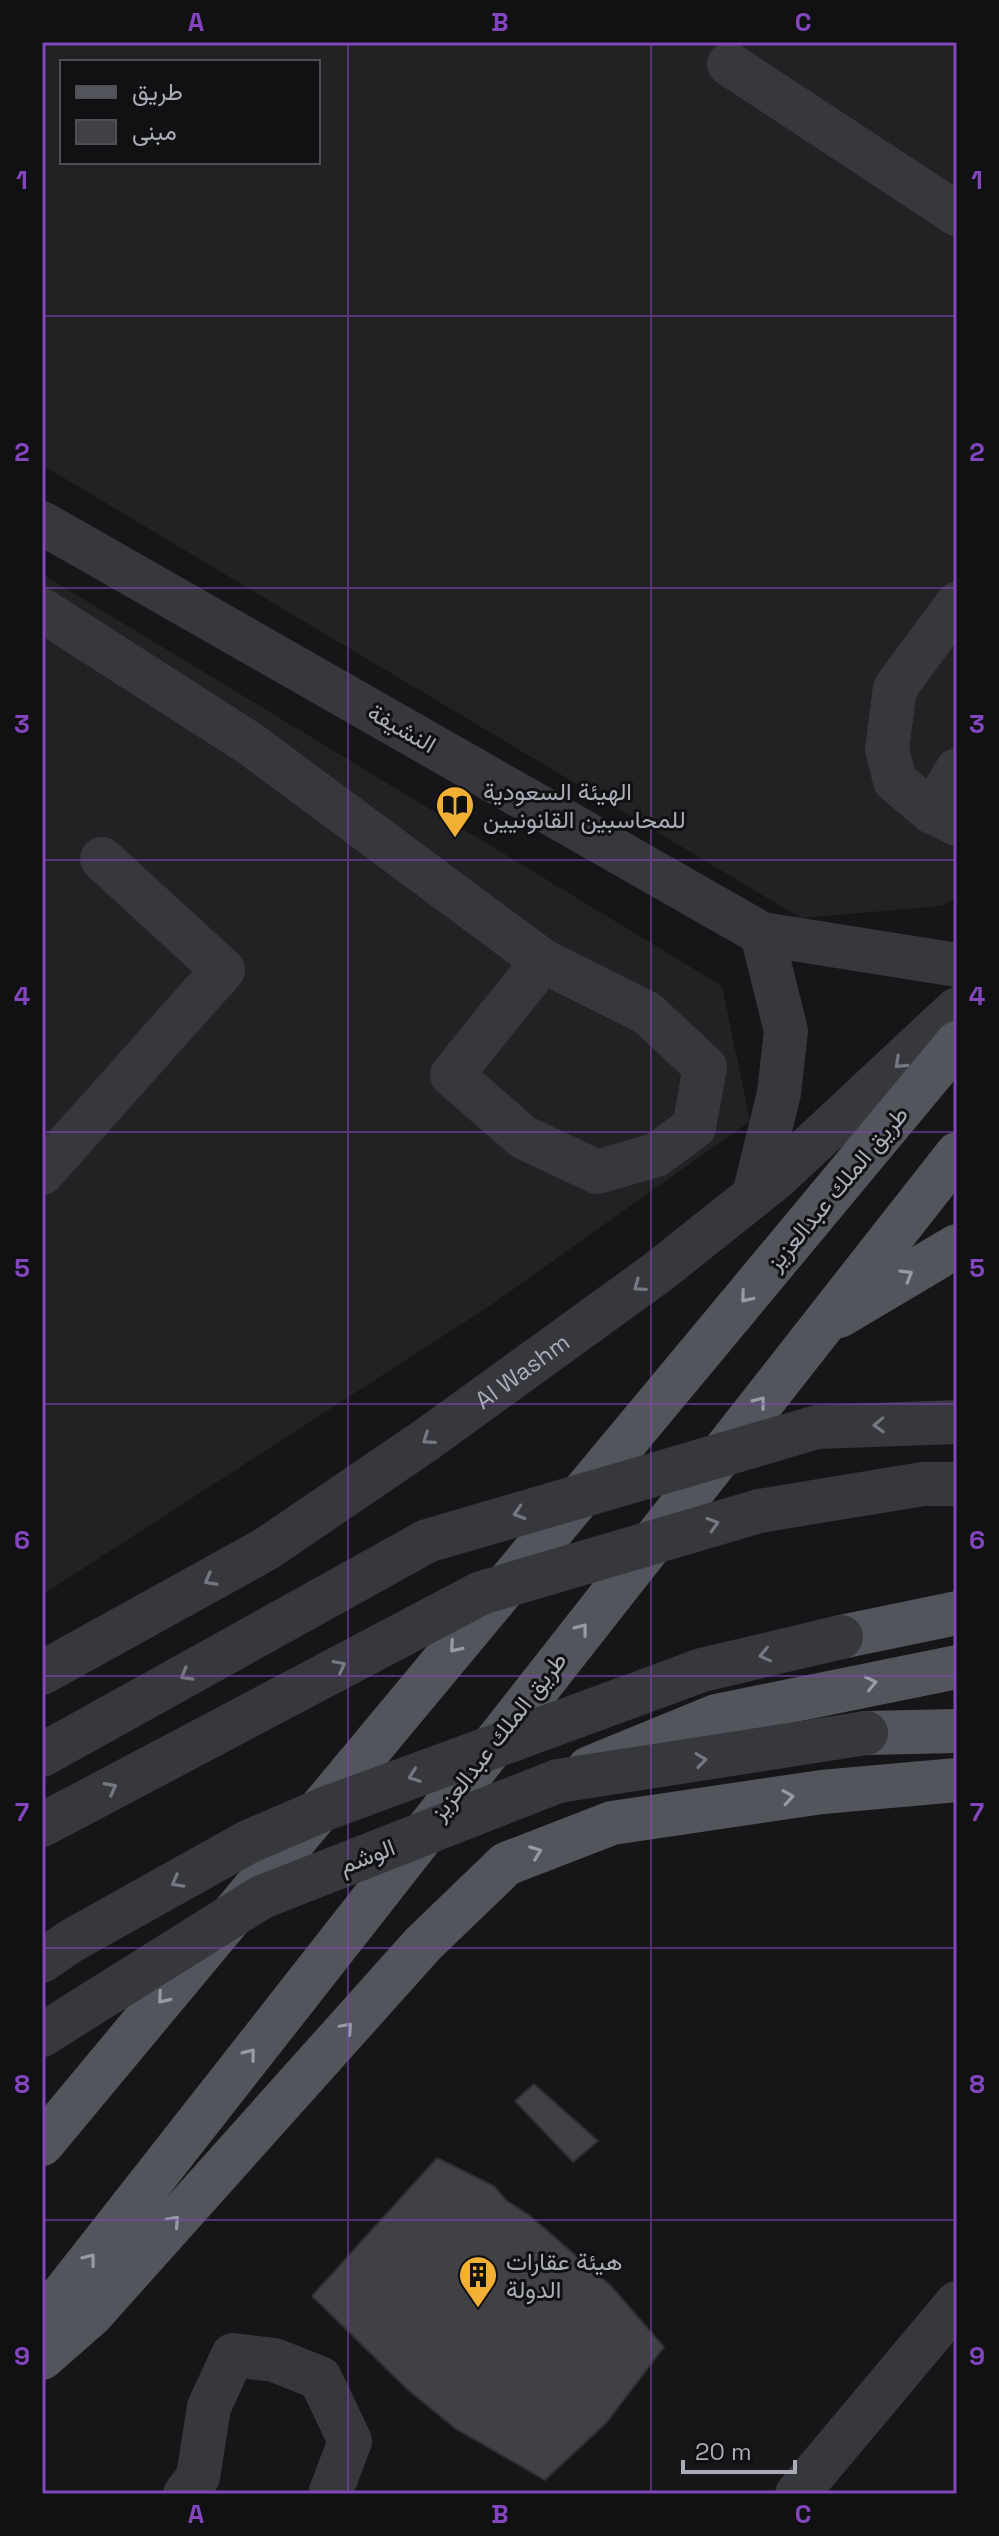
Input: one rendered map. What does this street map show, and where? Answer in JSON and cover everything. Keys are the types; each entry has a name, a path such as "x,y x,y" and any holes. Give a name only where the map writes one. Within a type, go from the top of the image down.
{"main road":[{"name":"طريق الملك عبدالعزيز","path":"42,2144 957,1043"},
{"name":"طريق الملك عبدالعزيز","path":"42,2321 816,1329 957,1154"},
{"path":"816,1329 957,1246"},
{"path":"841,1637 957,1613"},
{"path":"558,1781 716,1716 957,1667"},
{"path":"866,1733 957,1731"},
{"path":"42,2358 91,2315 423,1944 506,1864 612,1823 822,1792 957,1780"}],"street":[{"path":"729,64 957,214"},
{"name":"النشيفة","path":"42,523 762,934"},
{"path":"42,610 249,743 543,961 647,1013 705,1067 694,1127 656,1155 597,1172 523,1137 452,1075 543,961"},
{"path":"949,630 895,688 887,749 895,781 944,818 957,770"},
{"path":"42,1173 223,970 102,859"},
{"path":"754,1195 779,1093 786,1031 762,934 957,965"},
{"name":"Al Washm","path":"42,1673 266,1549 658,1272 754,1195 957,1009"},
{"path":"42,1755 427,1541 817,1427 957,1422"},
{"path":"42,1825 481,1593 759,1511 923,1484 957,1484"},
{"path":"42,1961 71,1941 248,1842 327,1808 702,1670 841,1637"},
{"name":"الوشم","path":"42,2035 262,1897 558,1781 866,1733"},
{"path":"797,2494 957,2303"},
{"path":"185,2494 198,2477 209,2407 233,2355 274,2360 320,2378 350,2441 330,2494"}],"shaded area":[{"path":"42,42 957,42 957,897 942,906 801,918 42,465"},
{"path":"42,574 722,986 750,1121 491,1305 42,1595"}],"building":[{"path":"534,2084 598,2141 573,2162 515,2101"},
{"name":"هيئة عقارات الدولة","path":"437,2158 494,2186 507,2201 529,2215 611,2286 664,2347 606,2423 545,2480 456,2429 407,2389 312,2296"}],"place":[{"name":"الهيئة السعودية للمحاسبين القانونيين","path":"455,839"},
{"name":"هيئة عقارات الدولة","path":"478,2309"}]}
